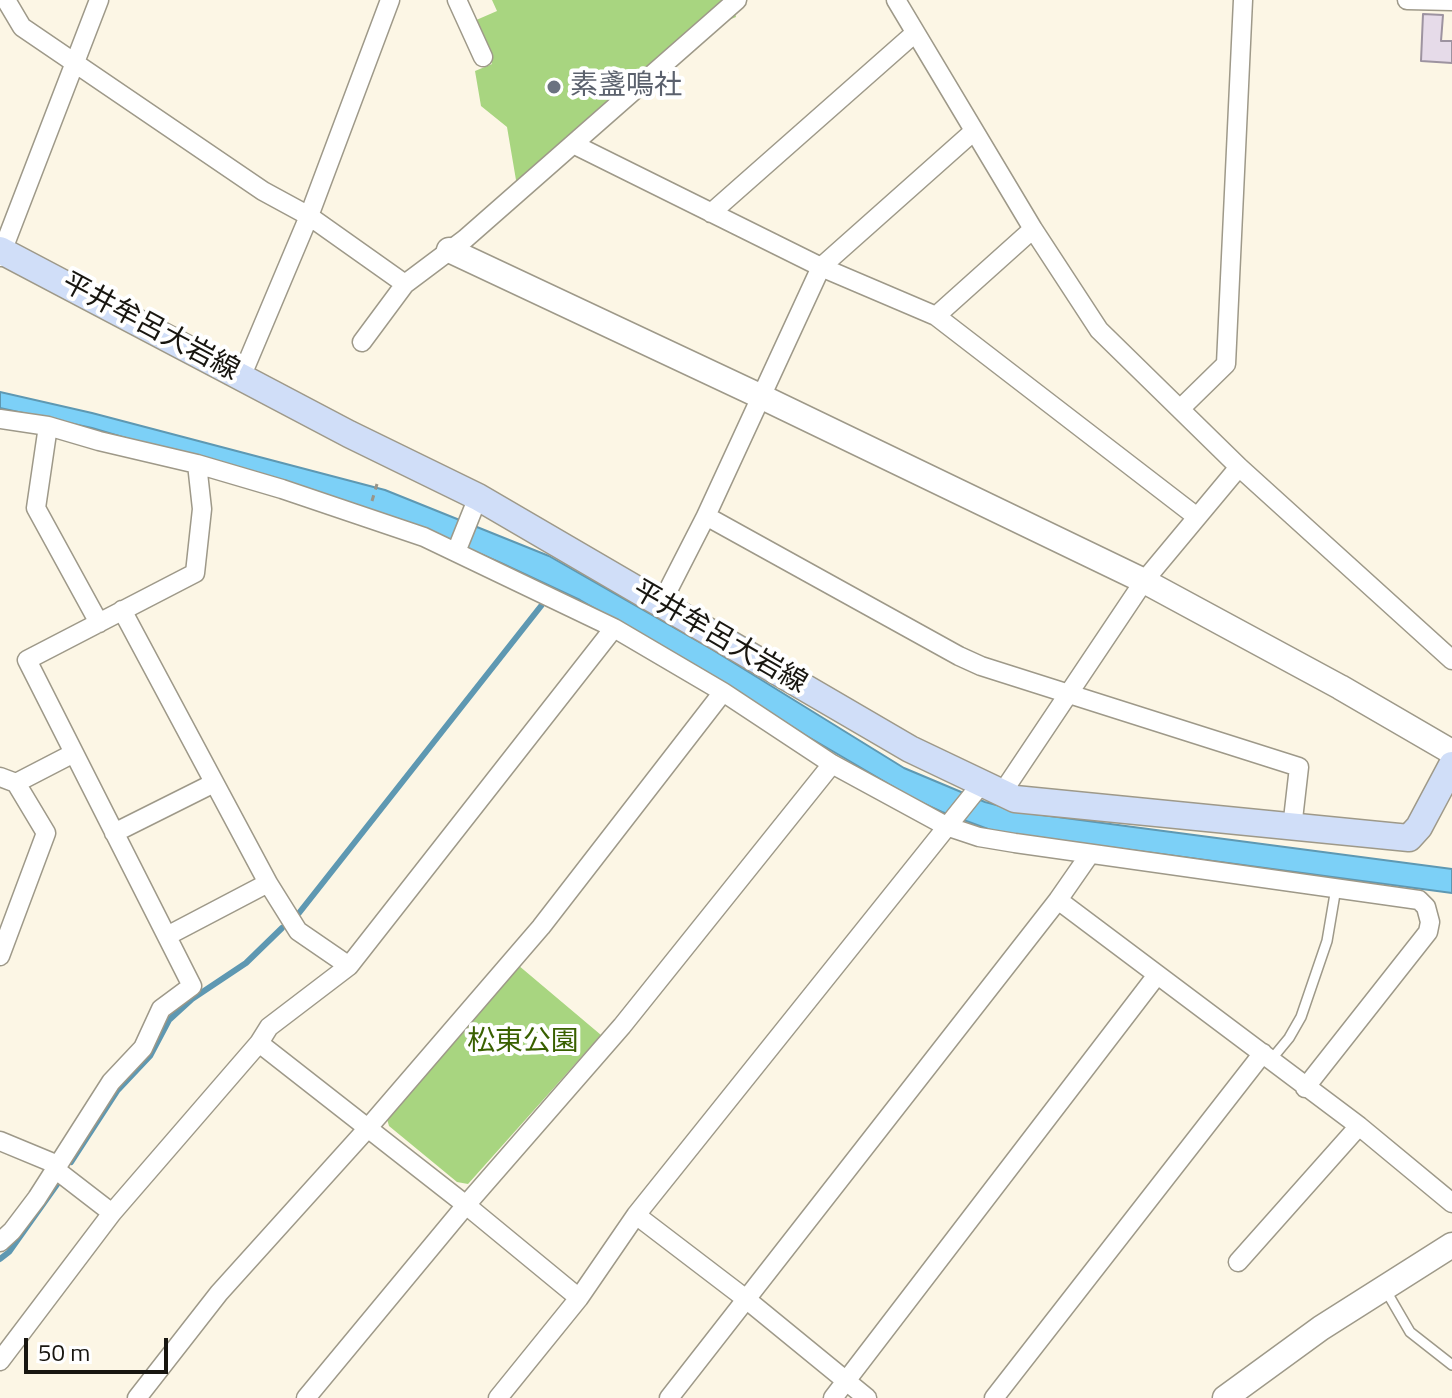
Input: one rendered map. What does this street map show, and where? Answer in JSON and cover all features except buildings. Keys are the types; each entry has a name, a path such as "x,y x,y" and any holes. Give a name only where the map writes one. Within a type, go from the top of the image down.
{"main road":[{"name":"平井牟呂大岩線","path":"1,253 242,375 474,507 661,604 986,790 1015,799 1409,838 1419,827 1452,765"}],"street":[{"path":"6,0 22,27 263,191 309,216 405,284"},
{"path":"1,253 99,0"},
{"path":"242,375 309,216 390,0"},
{"path":"457,0 483,57"},
{"path":"362,342 405,284 573,144 737,0"},
{"path":"896,0 1033,229 1099,330 1239,467 1452,660"},
{"path":"1180,409 1226,364 1243,0"},
{"path":"1407,0 1452,1"},
{"path":"711,213 915,33"},
{"path":"661,604 706,516 821,267 974,131"},
{"path":"573,144 821,267 936,316 1197,517"},
{"path":"936,316 1033,229"},
{"path":"449,250 1144,581 1340,687 1452,752"},
{"path":"0,419 48,426 197,464 361,514 424,537 614,628 723,692 832,764 979,837 1419,900 1426,907 1430,922 1428,932 1305,1088"},
{"path":"48,426 36,508 99,623"},
{"path":"0,1242 12,1231 111,1082 143,1048 161,1009 192,986 27,660 195,573 202,509 197,464"},
{"path":"498,1398 579,1298 636,1215 950,823 986,790 1070,693 1144,581 1239,467"},
{"path":"456,552 474,507"},
{"path":"706,516 981,666 1299,767 1292,828"},
{"path":"122,610 268,883 298,931 349,966"},
{"path":"0,1361 112,1213 259,1043 269,1027 349,966 614,628"},
{"path":"137,1398 219,1293 367,1129 541,927 723,692"},
{"path":"0,956 46,833 8,780 74,753"},
{"path":"306,1398 466,1205 622,1026 832,764"},
{"path":"114,833 214,783"},
{"path":"669,1398 1058,900 1090,854"},
{"path":"167,936 268,883"},
{"path":"1058,900 1359,1126 1452,1203"},
{"path":"833,1398 1157,975"},
{"path":"259,1043 579,1298"},
{"path":"994,1398 1266,1057"},
{"path":"1238,1262 1359,1126"},
{"path":"0,1141 56,1167 112,1213"},
{"path":"636,1215 746,1299 867,1398"},
{"path":"1225,1398 1321,1328 1452,1245"}],"lane":[{"path":"1266,1057 1289,1038 1301,1017 1327,941 1336,888"},
{"path":"1385,1289 1410,1332 1452,1365"}],"green space":[{"name":"素盞鳴社","path":"492,0 732,0 736,17 726,21 530,179 516,180 507,127 481,106 475,71 492,64 474,21 497,11"},
{"name":"松東公園","path":"518,965 601,1035 468,1184 457,1182 389,1126 387,1119"}],"water":[{"path":"0,392 385,490 549,556 713,650 904,768 985,802 1027,813 1452,869 1452,893 996,832 916,800 805,735 700,668 580,600 501,563 414,525 92,428 0,408"}],"waterway":[{"path":"299,913 541,606"},
{"path":"71,1162 117,1091 150,1056 169,1020 192,999 246,963 282,928"},
{"path":"0,1259 9,1252 58,1183"}],"place":[{"name":"素盞鳴社","path":"554,87"}]}
